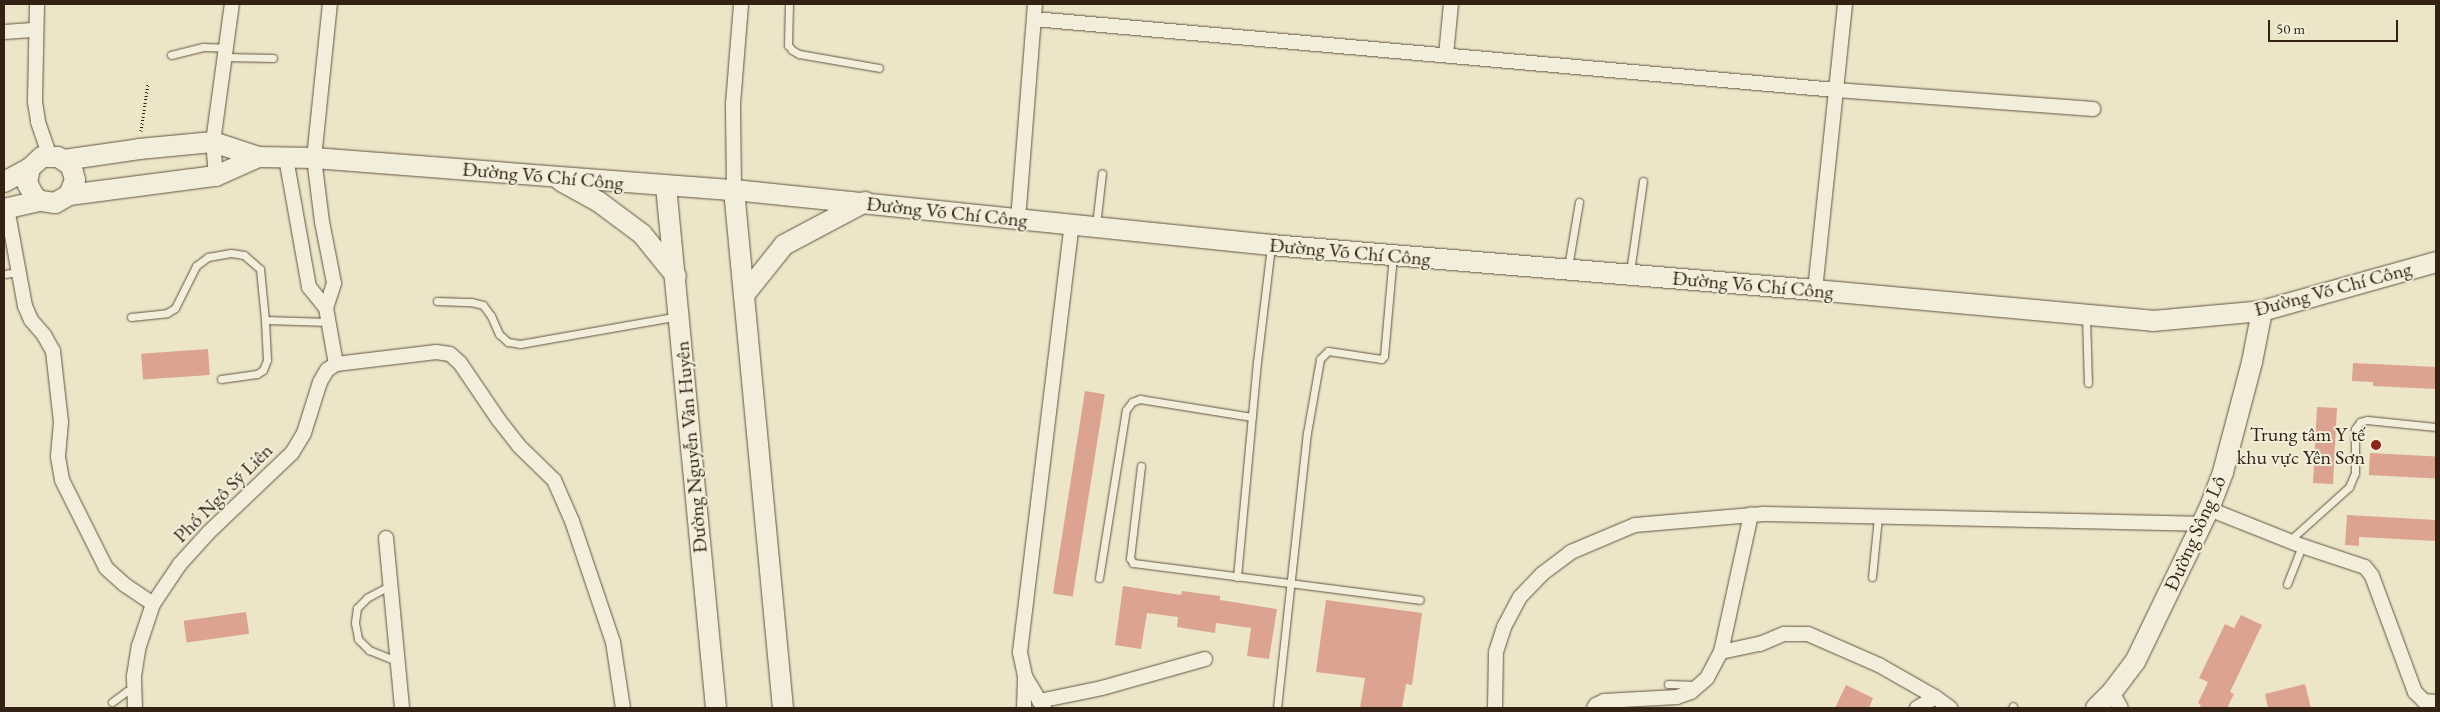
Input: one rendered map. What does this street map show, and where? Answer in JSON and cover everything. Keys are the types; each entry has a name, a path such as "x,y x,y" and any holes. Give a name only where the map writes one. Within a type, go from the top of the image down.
{"main road":[{"name":"Đường Võ Chí Công","path":"57,158 213,142 258,157 314,158 734,190 1271,245 1815,290 2153,321 2262,311 2436,262"},
{"path":"4,182 30,168 42,157 57,158 70,166 74,180 69,195 56,203 40,201 6,209"},
{"name":"Đường Võ Chí Công","path":"69,195 216,176 258,157"},
{"path":"30,168 28,175 29,190 40,201"},
{"path":"550,176 599,202 642,234 676,276"},
{"name":"Đường Nguyễn Văn Huyên","path":"666,186 716,708"},
{"path":"734,190 783,708"},
{"path":"744,295 784,244 865,202"},
{"name":"Đường Sông Lô","path":"2096,708 2117,700 2205,517 2223,472 2252,362 2262,311"}],"street":[{"path":"37,4 34,102 38,122 57,158"},
{"path":"216,176 213,142 232,4"},
{"path":"326,308 334,283 322,222 314,158 330,4"},
{"path":"734,190 733,104 741,4"},
{"path":"1018,220 1035,4"},
{"path":"1446,55 1450,4"},
{"path":"1815,290 1845,4"},
{"path":"1034,19 1836,90 2093,109"},
{"path":"4,32 36,30"},
{"path":"286,158 309,287 326,308 336,364 436,352 450,354 460,363 519,446 554,480 572,521 609,629 622,708"},
{"path":"6,209 25,306 31,320 44,335 53,351 61,422 58,457 62,480 106,568 125,585 154,604"},
{"path":"1024,708 1025,676 1020,652 1072,225"},
{"name":"Phố Ngô Sỹ Liên","path":"135,708 134,676 139,646 154,604 180,564 209,532 292,454 304,433 320,382 327,370 336,364"},
{"path":"1594,708 1604,701 1677,698 1700,685 1707,678 1721,652 1751,514"},
{"path":"1496,708 1496,652 1504,628 1520,597 1542,574 1571,552 1636,525 1751,514 1878,517 2205,517 2365,567 2372,576 2419,703 2436,702"},
{"path":"386,538 402,708"},
{"path":"1721,652 1760,644 1784,634 1808,634 1878,665 1935,697 1950,708"},
{"path":"1025,676 1041,704 1205,659"},
{"path":"1917,708 1935,697"}],"lane":[{"path":"789,4 788,44 792,50 800,54 879,68"},
{"path":"171,55 203,47 226,53 273,58"},
{"path":"1096,228 1102,174"},
{"path":"1630,275 1643,181"},
{"path":"1568,270 1579,202"},
{"path":"1237,577 1271,245"},
{"path":"131,317 167,313 175,308 196,266 208,257 231,252 244,256 260,269 267,360 263,370 256,374 221,379"},
{"path":"1278,708 1307,433 1320,359 1328,351 1381,359 1384,356 1393,256"},
{"path":"4,274 19,272"},
{"path":"437,301 471,302 484,305 499,334 508,342 520,344 678,316"},
{"path":"2086,314 2088,383"},
{"path":"265,320 329,322"},
{"path":"1099,578 1126,410 1132,402 1140,399 1252,418"},
{"path":"2287,584 2296,544 2349,487 2355,473 2356,429 2360,422 2367,420 2436,427"},
{"path":"1141,466 1130,558 1133,563 1291,585 1420,600"},
{"path":"1872,577 1878,517"},
{"path":"391,585 367,598 358,608 355,623 358,640 369,650 398,662"},
{"path":"1668,684 1700,685"},
{"path":"112,702 127,691 134,690"}],"path":[{"path":"139,149 148,83"}],"building":[{"path":"208,349 210,375 143,380 141,354"},
{"path":"2353,363 2436,367 2436,389 2373,386 2373,382 2352,381"},
{"path":"1085,391 1105,394 1073,597 1053,593"},
{"path":"2317,407 2337,408 2333,484 2313,483"},
{"path":"2370,453 2436,456 2435,478 2369,475"},
{"path":"2347,515 2436,520 2436,541 2359,537 2359,546 2345,545"},
{"path":"1123,586 1181,595 1182,591 1220,596 1220,600 1277,609 1269,659 1247,656 1251,628 1216,623 1215,633 1177,627 1178,617 1147,613 1141,649 1115,645"},
{"path":"1326,600 1422,613 1412,685 1406,684 1402,708 1360,708 1365,678 1316,672"},
{"path":"246,612 249,634 187,643 184,621"},
{"path":"2241,615 2262,625 2230,692 2234,694 2227,708 2199,708 2201,705 2198,703 2208,682 2199,678 2225,624 2234,628"},
{"path":"2305,684 2311,708 2268,708 2265,694"},
{"path":"1846,685 1873,698 1869,708 1835,708"}],"place":[{"name":"Trung tâm Y tế khu vực Yên Sơn","path":"2376,445"}]}
